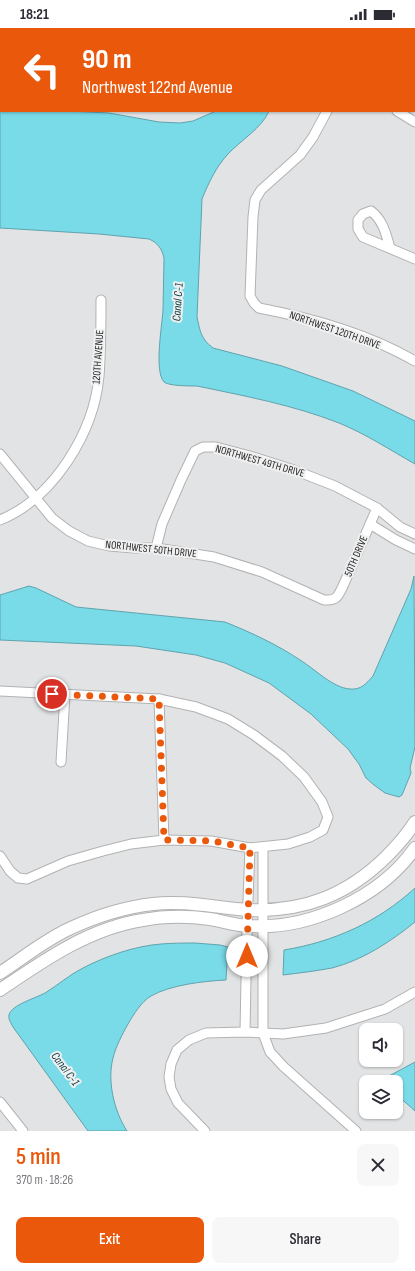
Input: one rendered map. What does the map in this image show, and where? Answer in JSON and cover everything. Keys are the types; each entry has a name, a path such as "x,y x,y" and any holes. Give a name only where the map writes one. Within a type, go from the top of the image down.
{"street":[{"name":"NORTHWEST 120TH DRIVE","path":"326,112 313,137 300,155 261,190 255,200 250,296 259,308 317,321 363,337 415,361"},
{"path":"399,112 415,122"},
{"path":"390,248 415,259"},
{"name":"120TH AVENUE","path":"0,520 8,517 35,498 52,481 67,462 80,440 88,422 99,377 101,300"},
{"name":"NORTHWEST 49TH DRIVE","path":"156,548 162,524 181,480 195,451 203,447 216,447 294,470 335,486 377,508 400,527 415,534"},
{"name":"NORTHWEST 50TH DRIVE","path":"0,454 52,518 69,531 88,541 109,546 156,548 214,556 262,572 324,600 331,601"},
{"name":"50TH DRIVE","path":"331,601 337,597 344,586 377,508"},
{"path":"370,524 396,540 415,549"},
{"path":"0,691 159,699 196,707 228,719 254,735 282,756 304,777 322,802 328,817 324,830 310,837 288,844 250,848 212,841 164,840 131,844 68,861 37,876 27,879 18,878 10,871 0,856"},
{"path":"61,762 65,694"},
{"path":"159,699 164,840"},
{"path":"0,973 54,937 71,928 101,916 127,909 153,904 185,902 248,910 263,910 297,907 322,900 340,892 361,879 377,866 409,833 415,822"},
{"path":"263,847 263,1033 270,1052 284,1067 356,1131"},
{"path":"245,1032 250,848"},
{"path":"0,990 50,957 89,936 129,922 169,917 208,919 247,926 263,926 291,923 330,913 355,901 373,889 390,875 415,848"},
{"path":"246,980 263,979"},
{"path":"204,1131 178,1103 171,1089 169,1077 171,1064 177,1050 188,1040 206,1033 245,1032 283,1034 326,1028 385,1009 415,992"},
{"path":"0,1102 23,1131"}],"water":[{"name":"Canal C-1","path":"0,112 109,113 159,122 180,123 193,121 214,112 268,112 261,123 233,149 220,164 202,199 197,317 202,334 213,348 282,366 353,391 415,421 415,464 359,432 339,423 304,411 251,397 197,386 175,385 164,382 159,368 159,359 163,310 164,258 161,249 155,242 149,239 99,234 0,228"},
{"path":"414,576 415,747 410,768 411,773 402,795 399,797 385,793 366,778 359,764 348,749 311,714 269,683 225,663 196,655 136,646 0,640 0,595 29,586 76,607 225,622 254,634 283,649 331,682 344,688 357,689 368,682 373,676 411,589"},
{"path":"415,888 415,922 376,950 343,965 332,968 283,975 284,950 320,942 354,929 386,911"},
{"name":"Canal C-1","path":"195,943 228,947 226,980 177,986 151,996 141,1005 130,1020 119,1041 111,1067 111,1086 115,1105 127,1131 88,1131 13,1027 9,1018 11,1011 19,1005 45,993 78,971 111,956 131,949 151,945"},
{"path":"415,1062 415,1111 403,1100 403,1075 391,1075"}],"route":[{"path":"52,694 159,699 164,840 212,841 250,848 247,956"}]}
